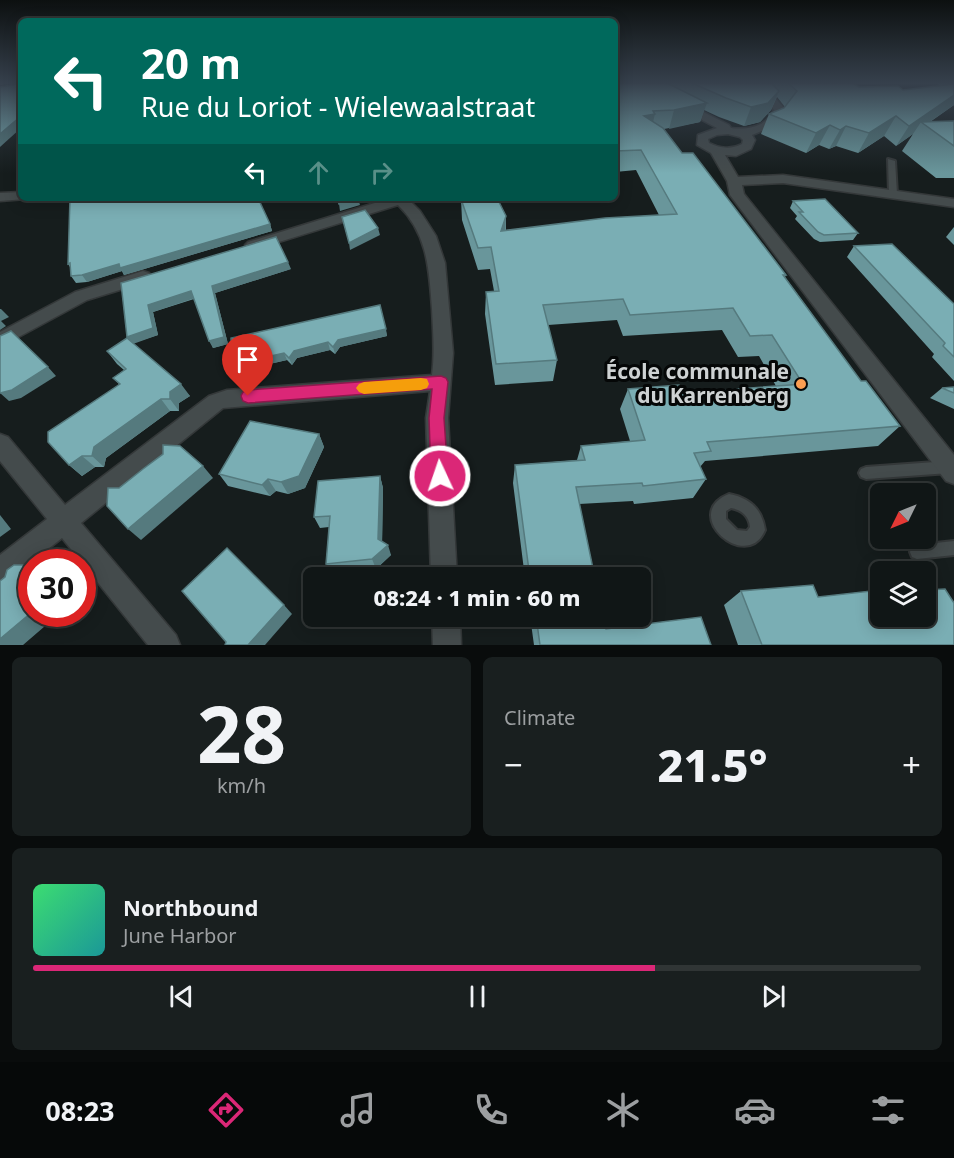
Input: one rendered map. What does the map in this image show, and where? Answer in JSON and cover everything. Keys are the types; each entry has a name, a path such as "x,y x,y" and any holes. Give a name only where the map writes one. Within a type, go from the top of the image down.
{"street":[{"path":"698,113 725,127 726,131"},
{"path":"744,134 749,140 743,148 736,152 716,151 703,145 702,138 714,132 744,134 763,128 776,119 779,113"},
{"path":"716,151 734,182 737,195 952,470"},
{"path":"734,182 783,179 954,203"},
{"path":"0,196 18,196"},
{"path":"239,249 393,201"},
{"path":"401,201 415,214 424,229 437,263 444,353 436,418 443,567"},
{"path":"0,340 81,296 160,272"},
{"path":"0,571 216,402 227,398 441,382"},
{"path":"0,444 166,645"},
{"path":"446,627 447,645"}],"lane":[{"path":"891,161 893,194"},
{"path":"866,473 952,470"},
{"path":"917,552 954,548"}],"building":[{"path":"0,113 18,113 18,119 0,134"},
{"path":"618,113 654,113 644,116 663,128 682,153 693,153 786,275 783,275 861,381 866,381 900,426 707,442 711,451 694,453 706,479 643,486 642,483 576,487 593,567 529,567 515,465 585,460 581,446 645,440 628,389 679,385 682,393 803,384 772,335 750,336 733,308 630,315 623,299 543,305 557,360 496,364 486,292 499,291 491,247 478,248 462,201 498,201 506,216 501,231 605,218 677,214 641,150 618,151"},
{"path":"928,113 909,126 896,116 869,133 846,126 840,130 830,125 816,133 769,114"},
{"path":"954,121 954,146 921,122"},
{"path":"825,199 858,233 824,235 818,232 799,212 803,212 793,201"},
{"path":"70,201 259,201 270,224 120,268 119,264 71,276 70,263 68,264"},
{"path":"365,210 378,228 349,243 342,217"},
{"path":"276,237 288,262 212,286 224,337 209,341 191,291 148,305 153,328 127,337 121,283"},
{"path":"892,244 954,304 954,357 943,346 945,343 854,246"},
{"path":"380,305 386,329 338,340 333,347 328,342 294,351 289,358 284,353 231,365 231,338"},
{"path":"11,331 48,367 12,390 0,393 0,336"},
{"path":"127,338 181,384 170,392 170,399 161,399 94,447 92,456 82,456 69,465 48,442 48,432 120,384 113,378 126,369 107,351"},
{"path":"954,387 954,393 942,388"},
{"path":"250,421 319,434 299,476 281,482 268,479 262,485 219,474"},
{"path":"163,445 180,446 203,466 128,529 107,506 108,488 119,488 163,454"},
{"path":"380,476 378,539 388,545 372,559 326,564 330,516 314,517 318,481"},
{"path":"227,548 284,605 248,645 225,645 226,642 182,591"},
{"path":"18,565 18,624 0,639 0,581 5,577 7,570"},
{"path":"813,585 818,597 870,591 870,627 936,627 936,589 945,589 954,603 954,645 762,645 741,591"},
{"path":"701,617 711,645 540,645 538,627 606,627 606,629 651,627 651,623"}],"slow traffic":[{"path":"364,388 421,384"}],"place":[{"name":"École communale du Karrenberg","path":"801,384"}],"route":[{"path":"248,396 441,382 436,418 440,476"}]}
